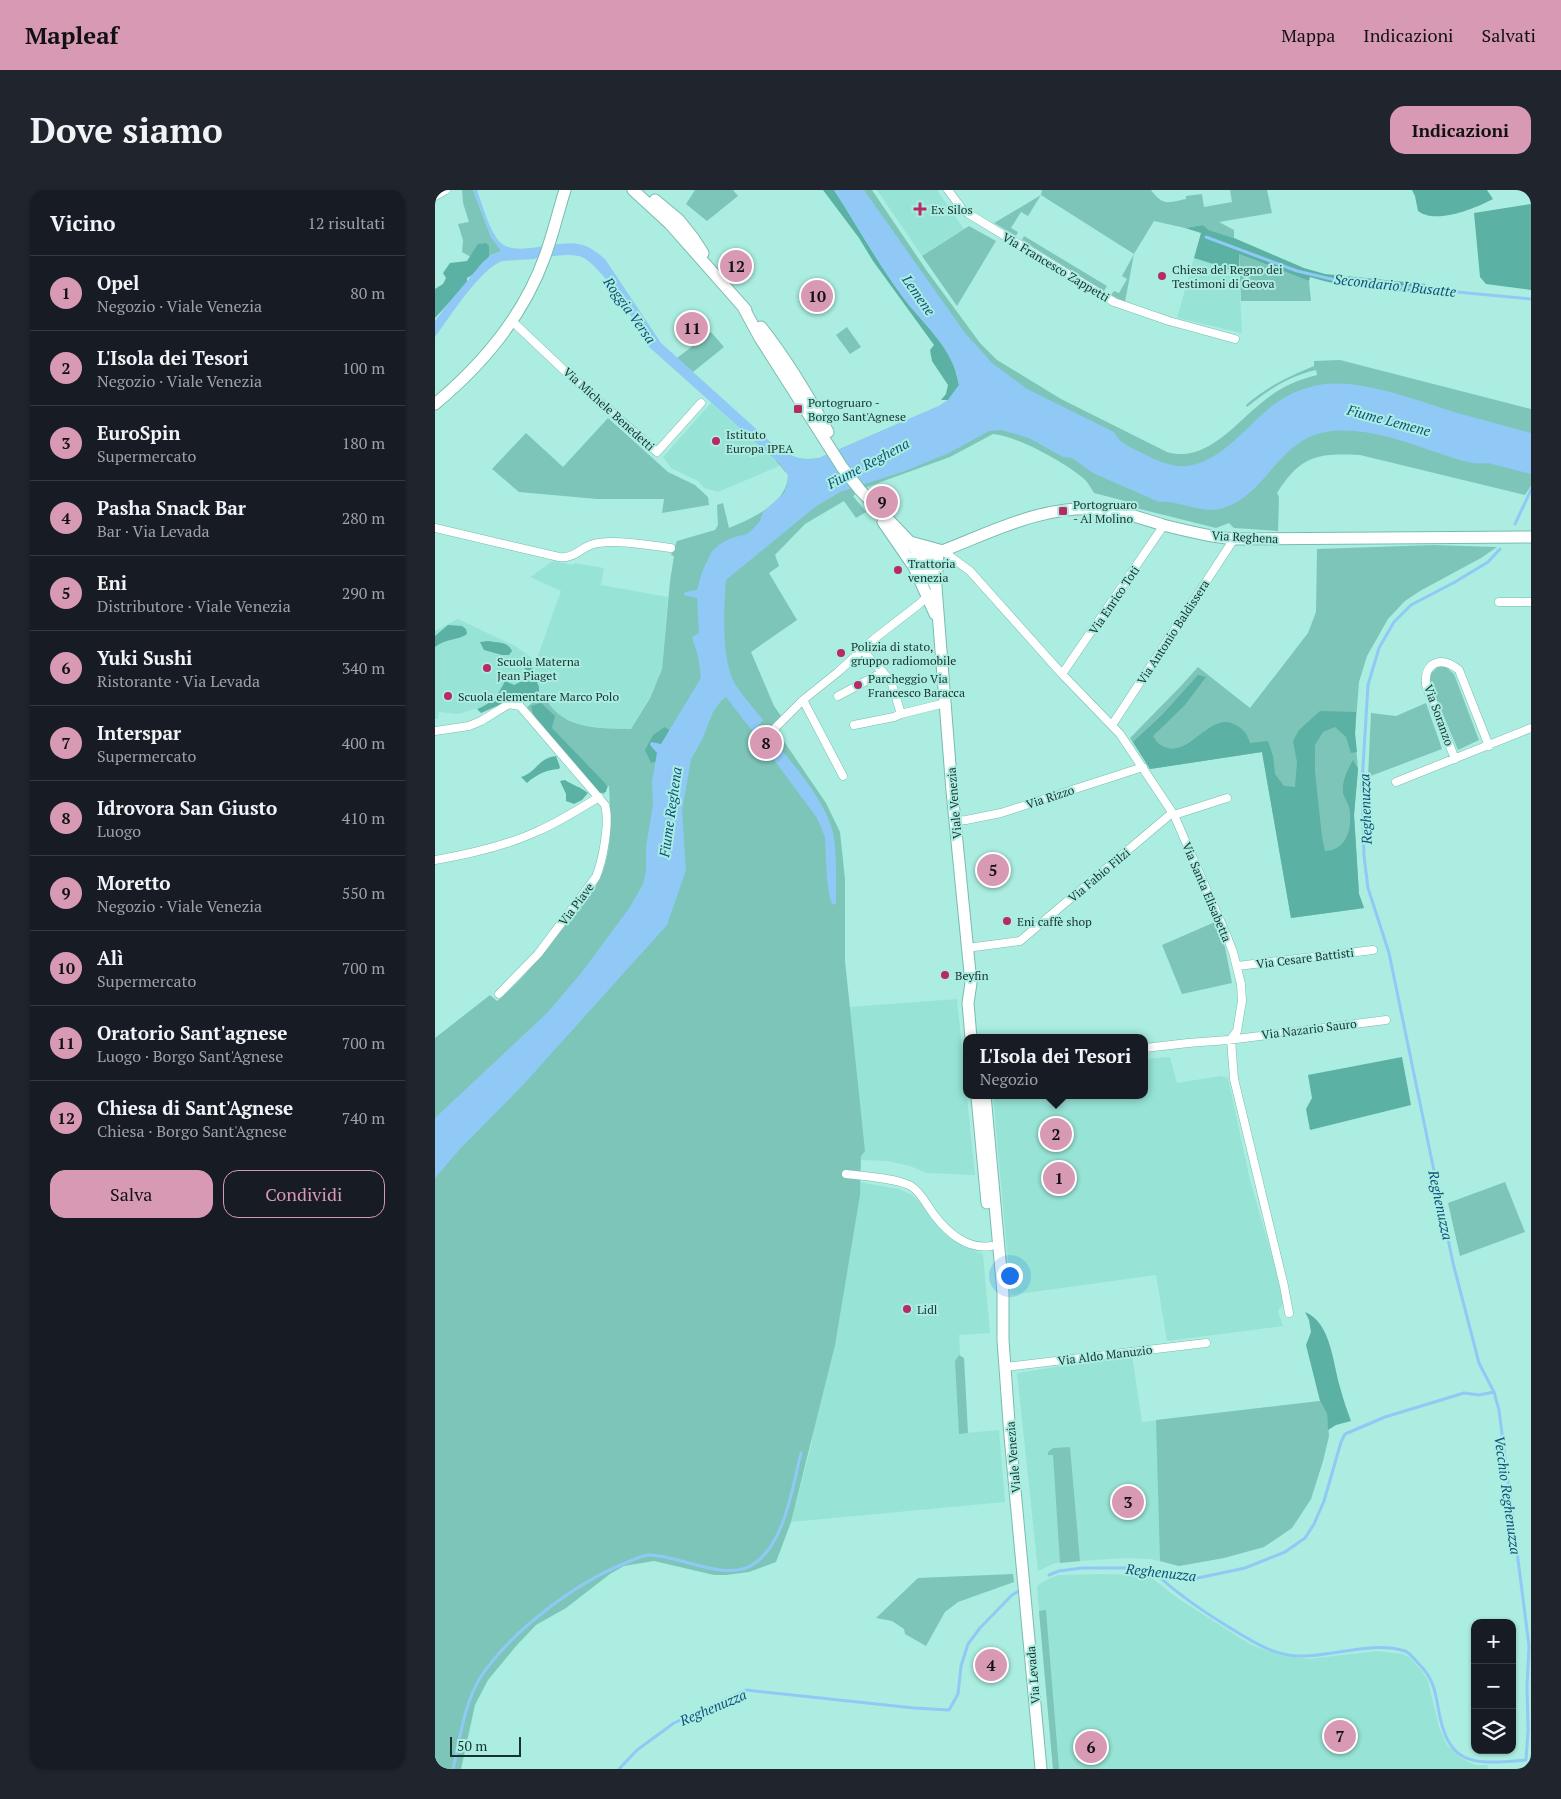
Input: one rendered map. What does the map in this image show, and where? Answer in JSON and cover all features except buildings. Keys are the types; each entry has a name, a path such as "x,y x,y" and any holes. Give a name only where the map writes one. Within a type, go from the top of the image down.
{"main road":[{"path":"559,211 561,190"},
{"path":"435,404 457,386 485,357 512,321 527,296 545,258 565,190"},
{"path":"633,190 666,220 715,273 771,340 808,395 830,443"},
{"path":"644,190 679,220 695,239 715,273"},
{"path":"742,305 819,431 830,443"},
{"name":"Viale Venezia","path":"830,443 846,462 860,490 910,542 921,557 936,587"},
{"name":"Viale Venezia","path":"870,501 914,568 938,623"},
{"name":"Via Reghena","path":"921,557 1026,518 1063,511 1100,509 1121,512 1214,537 1235,539 1531,536"},
{"name":"Viale Venezia","path":"889,529 897,534 909,552 921,557"},
{"path":"910,542 918,546 937,550"},
{"name":"Viale Venezia","path":"937,550 936,587 938,623 971,983 971,1034"},
{"name":"Viale Venezia","path":"921,557 922,584"},
{"name":"Viale Venezia","path":"972,998 978,1034"},
{"name":"Viale Venezia","path":"977,1099 995,1295 1002,1333 1024,1581"},
{"name":"Viale Venezia","path":"985,1099 1003,1293 1002,1333"},
{"name":"Via Levada","path":"1024,1581 1041,1769"}],"street":[{"path":"435,196 446,190"},
{"name":"Via Francesco Zappetti","path":"948,190 962,210 1106,298 1169,321 1235,339"},
{"name":"Via Michele Benedetti","path":"512,321 568,374 657,452 701,403"},
{"path":"770,353 784,365 797,388 808,395 808,405 817,420 819,431"},
{"name":"Via Enrico Toti","path":"1062,674 1165,525"},
{"path":"435,528 559,558 569,558 596,543 671,548"},
{"name":"Via Antonio Baldissera","path":"1112,725 1235,539"},
{"name":"Via Santa Elisabetta","path":"937,550 970,571 1062,674 1112,725 1143,767 1173,814 1226,934 1237,966 1242,1001 1237,1031 1231,1039 1234,1079 1284,1286 1289,1314"},
{"path":"775,728 803,700 839,672 936,587"},
{"path":"1499,602 1531,602"},
{"path":"862,650 891,681 901,714"},
{"name":"Via Soranzo","path":"1455,758 1426,685 1425,675 1427,669 1437,662 1444,661 1459,670 1489,746"},
{"path":"838,696 883,672"},
{"path":"803,700 843,776"},
{"path":"855,725 945,703"},
{"name":"Via Piave","path":"435,731 469,726 509,704 520,706 599,797 607,811 601,865 596,877 538,954 499,994"},
{"name":"Via Soranzo","path":"1396,782 1531,728"},
{"name":"Via Rizzo","path":"955,821 1001,813 1143,767"},
{"path":"435,860 496,848 557,822 599,797"},
{"path":"1173,814 1227,798"},
{"name":"Via Fabio Filzi","path":"967,948 1020,942 1173,814"},
{"name":"Via Cesare Battisti","path":"1237,966 1373,950"},
{"name":"Via Nazario Sauro","path":"1148,1048 1386,1020"},
{"path":"846,1174 897,1182 910,1186 918,1192 946,1228 953,1234 975,1246 991,1246"},
{"name":"Viale Venezia","path":"997,1229 995,1240 991,1246 1000,1265"},
{"name":"Via Aldo Manuzio","path":"1005,1367 1206,1343"}],"shaded area":[{"path":"462,190 473,190 491,237 502,251 491,255 482,263 462,252 463,240 458,224 469,222 463,203"},
{"path":"695,190 733,190 738,196 707,221 686,204"},
{"path":"823,190 834,190 891,280 943,346 950,358 959,385 948,400 941,400 946,394 948,385 932,361 930,350 934,345"},
{"path":"834,190 872,190 927,271 980,343 997,360 1061,399 1167,452 1182,454 1195,452 1208,446 1221,438 1271,395 1289,384 1317,375 1316,370 1279,384 1247,407 1246,405 1270,387 1314,366 1314,361 1340,360 1531,409 1531,486 1525,495 1360,455 1322,456 1312,459 1294,471 1277,493 1279,497 1278,531 1234,528 1229,523 1216,528 1136,508 1125,501 1094,493 1083,478 1053,458 1015,439 993,434 950,457 867,487 853,496 866,512 856,518 844,501 805,524 775,555 779,566 769,573 797,620 751,652 774,706 781,716 776,722 783,740 826,803 840,832 845,879 845,961 865,1151 861,1156 860,1195 835,1345 791,1522 776,1562 749,1572 726,1575 714,1575 654,1561 624,1566 610,1574 566,1608 536,1625 488,1680 475,1705 461,1769 435,1769 435,1038 490,995 497,1001 517,983 589,896 598,883 607,858 610,826 609,785 604,794 600,793 527,707 543,694 550,706 569,721 593,727 631,729 650,698 662,669 674,556 671,555 677,541 715,530 718,525 717,505 723,503 729,528 767,509 782,494 786,485 788,475 776,461 784,452 801,458 819,458 939,406 948,400 959,385 957,374"},
{"name":"Ex Silos","path":"877,190 937,190 964,229 922,256"},
{"path":"1042,190 1151,190 1159,199 1166,202 1174,202 1186,199 1186,196 1202,194 1204,207 1232,202 1230,190 1267,190 1272,213 1219,222 1234,230 1234,238 1209,230 1203,225 1185,228 1154,221 1134,254 1041,195"},
{"path":"1412,190 1487,190 1493,199 1456,214 1445,216 1426,215 1418,211"},
{"path":"1041,195 1028,216 1021,212 1011,228 1018,232 1016,236 994,223"},
{"path":"1531,204 1531,290 1486,284 1480,277 1474,213"},
{"path":"1203,225 1209,230 1234,238 1304,268 1325,274 1425,284 1427,293 1353,287 1310,277 1309,281 1239,254 1239,272 1194,258 1201,233 1185,228"},
{"path":"969,226 996,241 957,306 922,256"},
{"path":"1024,236 1107,286 1104,291 1022,240"},
{"path":"486,243 489,246 489,257 474,274 467,278 467,283 435,318 435,289 443,284 446,278 443,273 450,263 467,261 478,244"},
{"path":"1134,254 1125,302 1111,295 1114,291 1119,293 1127,279 1122,276"},
{"path":"1239,254 1309,281 1311,301 1241,301"},
{"path":"1194,258 1239,272 1242,333 1177,318"},
{"path":"847,327 861,347 850,354 836,335"},
{"path":"711,332 724,347 693,372 677,358"},
{"name":"Istituto Europa IPEA","path":"711,403 780,464 718,492 704,488 698,481 671,468 663,457"},
{"path":"608,418 668,472 695,485 708,497 709,505 662,513 664,499 597,499 519,492 492,469 526,433 563,467"},
{"path":"1432,545 1497,547 1405,601 1388,619 1367,656 1359,682 1355,734 1358,769 1354,815 1359,894 1364,908 1291,918 1262,752 1150,769 1130,738 1198,667 1250,708 1308,633 1316,612 1317,549"},
{"path":"553,561 604,568 601,585 668,597 662,669 650,697 631,729 581,725 559,716 548,704 543,694 532,704 525,698 522,701 510,691 495,701 458,714 439,712 438,719 435,719 435,631 458,619 515,646 536,661 561,591 530,577"},
{"path":"448,625 462,626 466,629 467,634 443,642 435,647 435,636"},
{"path":"488,641 505,644 512,651 509,655 502,655 484,650 480,642"},
{"path":"524,658 529,661 539,687 539,694 529,700 521,695 513,695 499,705 481,713 477,709 494,698 505,681 514,685 520,682 526,670 519,662"},
{"path":"1439,666 1446,667 1454,674 1479,740 1458,750 1428,676"},
{"path":"1198,675 1206,677 1185,705 1153,736 1160,744 1171,749 1180,747 1217,724 1226,722 1236,725 1245,732 1250,743 1268,741 1273,756 1275,774 1284,786 1295,787 1297,762 1293,741 1299,730 1320,711 1356,712 1355,734 1357,752 1351,753 1346,737 1335,727 1323,732 1315,745 1315,772 1325,851 1339,847 1347,836 1350,814 1343,793 1343,784 1353,760 1358,769 1354,815 1359,894 1364,908 1291,918 1262,752 1150,769 1133,742 1162,715"},
{"path":"541,703 555,716 552,728 604,782 607,786 606,792 600,793 540,724 533,714 531,706"},
{"path":"1426,703 1442,749 1368,777 1371,713 1396,716"},
{"path":"665,727 669,730 671,742 666,759 651,763 645,750 653,735"},
{"path":"556,756 559,769 542,773 527,783 521,777 531,772 545,759"},
{"path":"565,780 588,793 582,800 574,804 566,801 566,794 560,781"},
{"path":"1215,922 1225,947 1232,983 1182,994 1162,945"},
{"path":"957,999 963,1058 963,1099 967,1099 975,1175 927,1173 910,1166 888,1161 861,1160 850,1007"},
{"path":"1170,1057 1177,1083 1220,1076 1228,1078 1250,1180 1285,1302 1278,1311 1283,1326 1167,1341 1156,1275 1011,1295 993,1099 1148,1099 1148,1059"},
{"path":"1402,1057 1411,1105 1310,1130 1306,1109 1312,1098 1308,1075"},
{"path":"853,1181 899,1189 912,1195 946,1235 967,1248 983,1254 990,1333 959,1335 965,1433 999,1430 1005,1502 791,1522 811,1446"},
{"path":"1505,1182 1525,1232 1460,1256 1448,1203"},
{"path":"1305,1312 1314,1317 1326,1334 1342,1396 1351,1421 1336,1425 1328,1430 1327,1414 1320,1401 1306,1345 1311,1332 1309,1320"},
{"path":"959,1355 964,1358 968,1433 959,1434 955,1361"},
{"path":"1132,1355 1142,1422 1320,1401 1329,1436 1311,1499 1292,1528 1264,1547 1224,1558 1179,1566 1151,1559 1124,1558 1055,1563 1038,1571 1017,1373"},
{"path":"1320,1401 1327,1414 1329,1436 1311,1499 1292,1528 1264,1547 1224,1558 1179,1566 1160,1561 1156,1420"},
{"path":"1070,1447 1080,1561 1060,1563 1053,1455 1048,1455 1048,1452 1053,1448"},
{"path":"1013,1574 1014,1582 958,1602 945,1612 926,1646 905,1634 904,1629 892,1621 876,1618 918,1578"},
{"path":"1058,1575 1148,1575 1176,1597 1251,1645 1280,1655 1308,1659 1377,1651 1403,1654 1409,1657 1422,1671 1428,1681 1439,1727 1447,1745 1461,1758 1475,1765 1488,1765 1487,1769 1053,1769 1037,1587 1042,1582"},
{"path":"1046,1610 1059,1769 1053,1769 1039,1611"}],"water":[{"path":"473,190 477,190 493,232 501,243 508,247 527,248 570,243 582,245 602,256 661,343 774,445 784,452 801,459 819,458 939,406 948,400 959,385 956,371 943,346 891,280 834,190 864,190 965,333 992,363 1027,389 1114,432 1127,445 1154,459 1171,465 1182,466 1200,463 1224,449 1265,412 1287,396 1312,386 1340,384 1357,385 1390,392 1531,433 1531,474 1488,463 1481,464 1460,460 1370,433 1332,431 1313,435 1298,444 1285,454 1252,491 1239,501 1223,508 1208,510 1159,502 1093,473 1072,458 1063,457 1029,438 1001,430 989,431 949,453 905,471 840,492 815,507 726,580 724,630 729,669 735,684 763,720 753,732 726,697 713,712 702,740 691,759 682,811 686,870 667,925 522,1086 460,1149 435,1178 435,1118 548,1012 582,972 630,907 643,884 646,871 646,847 653,805 652,781 657,753 650,745 651,742 661,744 701,678 698,656 692,637 699,633 697,598 684,595 685,592 697,590 702,572 712,551 731,538 747,534 760,521 763,512 784,493 788,475 780,464 648,346 618,295 598,270 579,256 562,255 502,261 493,266 475,283 435,337 435,321 447,305 482,263 491,255 501,251 491,237"},
{"path":"775,742 809,785 829,821 833,833 836,858 836,903 833,905 829,893 825,837 817,818 766,749"}],"waterway":[{"name":"Secondario I Busatte","path":"1206,237 1297,271 1340,281 1531,299"},
{"name":"Reghenuzza","path":"1515,524 1531,490"},
{"name":"Reghenuzza","path":"1049,1575 1059,1571 1082,1568 1131,1568 1152,1570 1193,1579 1245,1568 1285,1552 1305,1538 1314,1524 1324,1501 1345,1434 1385,1417 1464,1393 1479,1395 1494,1392 1479,1363 1453,1263 1389,953 1368,888 1364,856 1362,783 1368,685 1379,648 1394,622 1411,605 1488,562 1500,549"},
{"name":"Vecchio Reghenuzza","path":"1154,1572 1208,1614 1272,1651 1292,1656 1316,1655 1367,1648 1392,1648 1405,1651 1411,1655 1430,1679 1436,1695 1442,1727 1456,1752 1466,1758 1478,1761 1526,1760 1529,1646 1499,1410 1494,1392"},
{"path":"453,1769 463,1722 470,1699 480,1678 508,1643 526,1626 566,1595 587,1582 644,1556 661,1556 729,1571 752,1565 763,1556 780,1530 786,1515 801,1453"},
{"name":"Reghenuzza","path":"619,1769 637,1750 674,1723 746,1690 949,1710 958,1694 961,1666 968,1644 980,1628 1012,1595 1019,1591"}],"place":[{"name":"Ex Silos","path":"920,209"},
{"name":"Chiesa di Sant'Agnese","path":"736,266"},
{"name":"Chiesa del Regno dei Testimoni di Geova","path":"1162,276"},
{"name":"Alì","path":"817,296"},
{"name":"Oratorio Sant'agnese","path":"692,328"},
{"name":"Portogruaro - Borgo Sant'Agnese","path":"798,409"},
{"name":"Istituto Europa IPEA","path":"716,441"},
{"name":"Moretto","path":"882,502"},
{"name":"Portogruaro - Al Molino","path":"1063,511"},
{"name":"Trattoria venezia","path":"898,570"},
{"name":"Polizia di stato, gruppo radiomobile","path":"841,653"},
{"name":"Scuola Materna Jean Piaget","path":"487,668"},
{"name":"Parcheggio Via Francesco Baracca","path":"858,685"},
{"name":"Scuola elementare Marco Polo","path":"448,696"},
{"name":"Idrovora San Giusto","path":"766,743"},
{"name":"Eni","path":"993,870"},
{"name":"Eni caffè shop","path":"1007,921"},
{"name":"Beyfin","path":"945,975"},
{"name":"L'Isola dei Tesori","path":"1056,1134"},
{"name":"Opel","path":"1059,1178"},
{"name":"Lidl","path":"907,1309"},
{"name":"EuroSpin","path":"1128,1502"},
{"name":"Pasha Snack Bar","path":"991,1665"},
{"name":"Interspar","path":"1340,1736"},
{"name":"Yuki Sushi","path":"1091,1747"}],"water label":[{"name":"Lemene","path":"919,295"},
{"name":"Roggia Versa","path":"630,310"},
{"name":"Fiume Lemene","path":"1389,420"},
{"name":"Fiume Reghena","path":"868,463"},
{"name":"Fiume Reghena","path":"670,812"}]}
